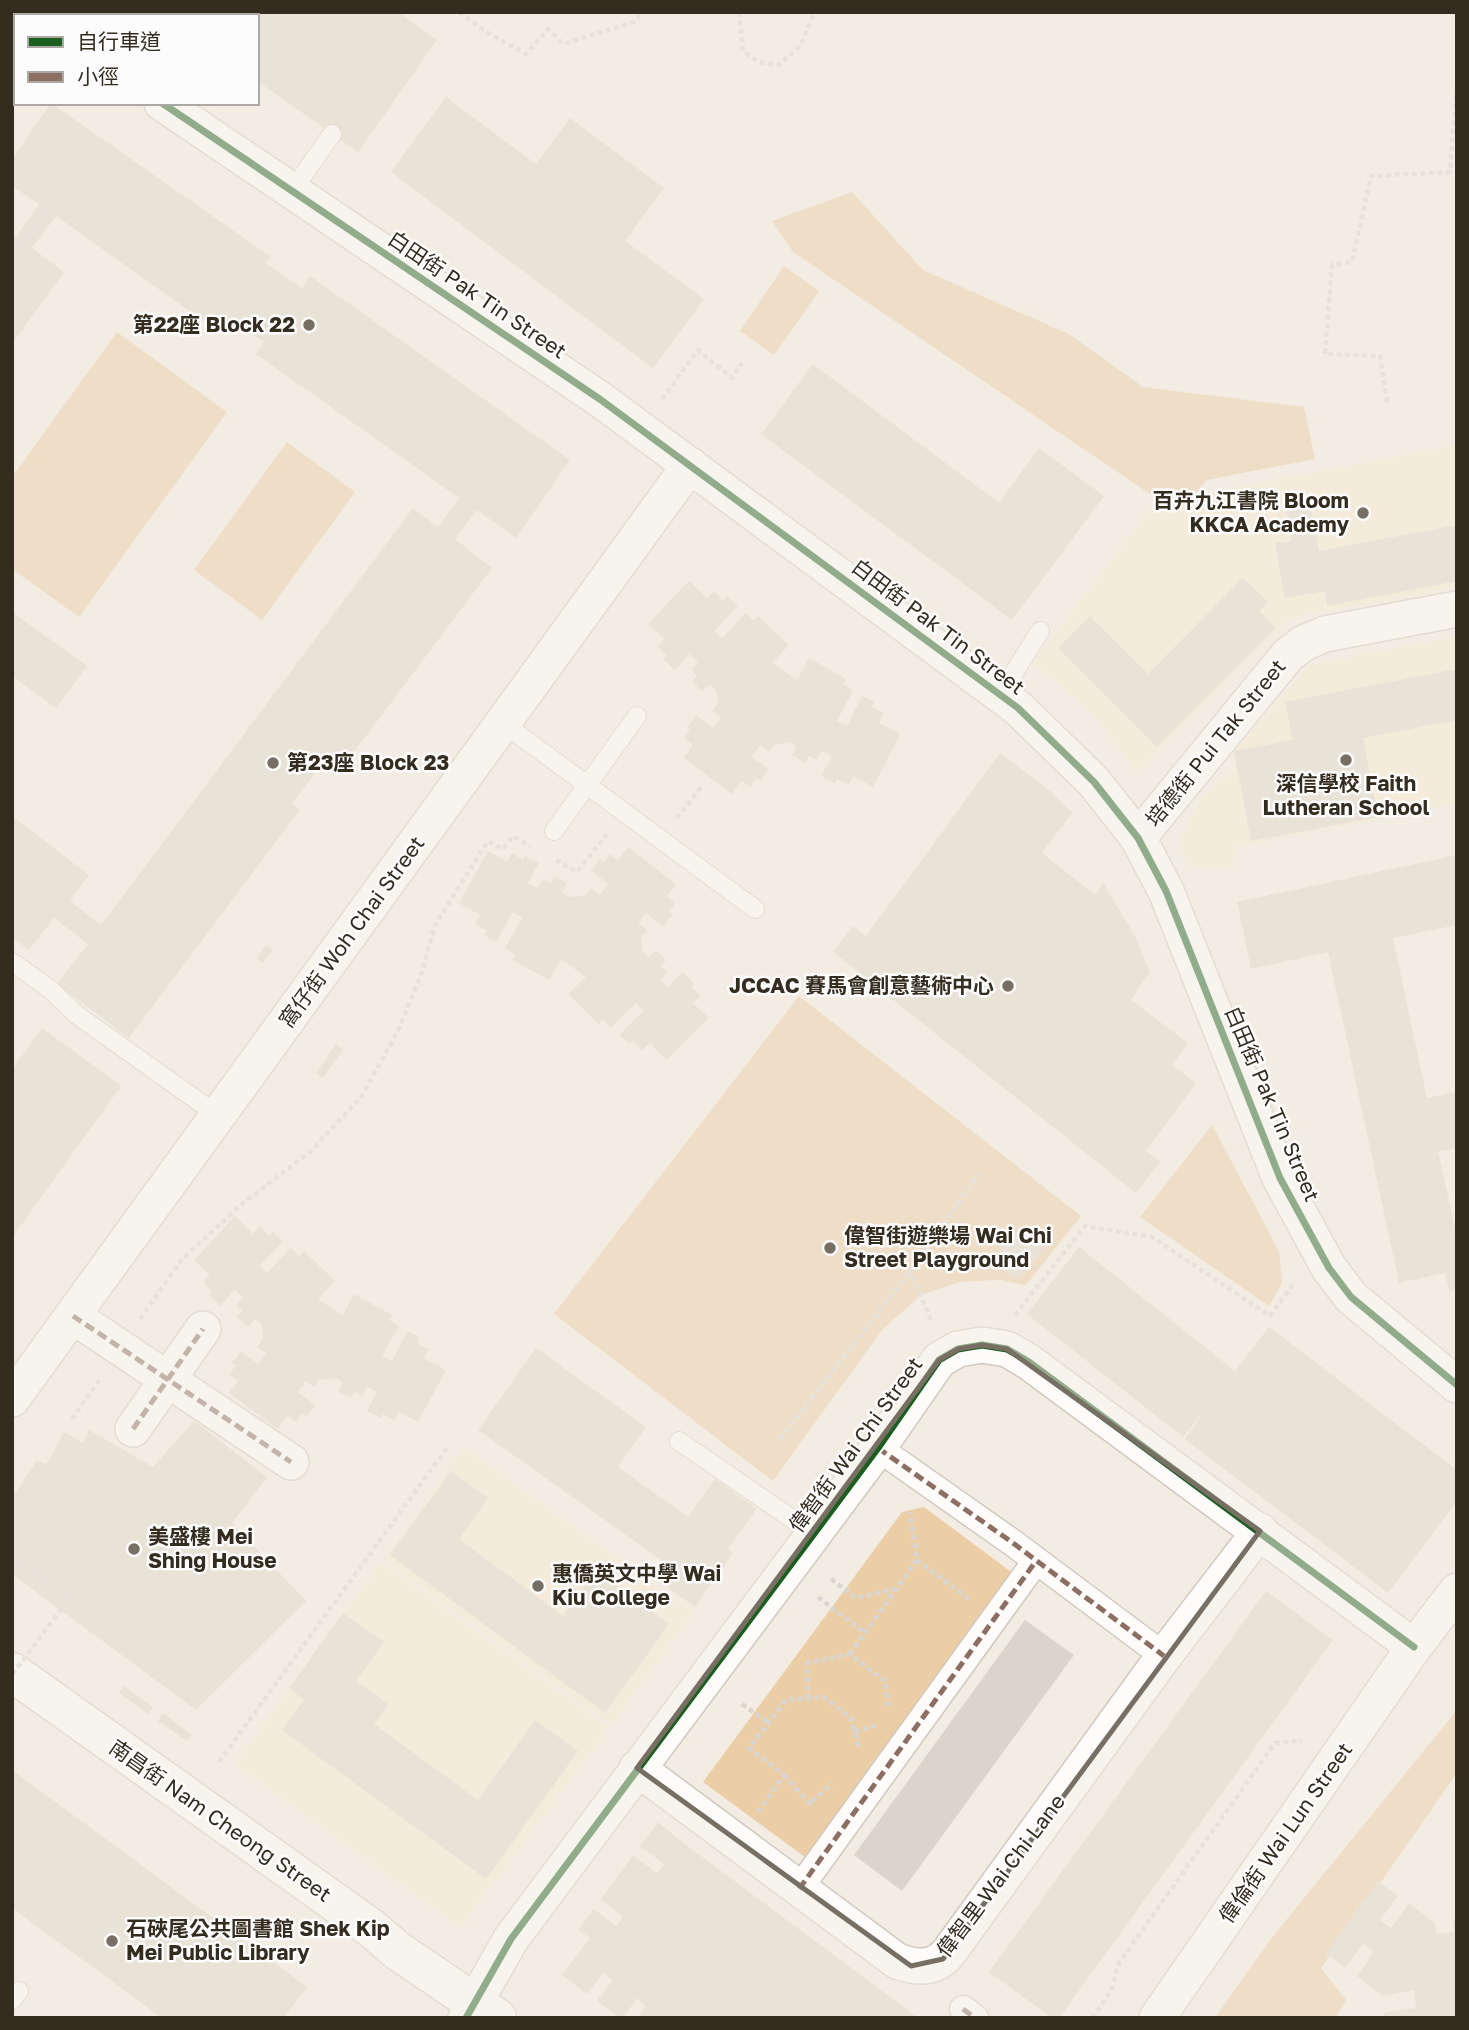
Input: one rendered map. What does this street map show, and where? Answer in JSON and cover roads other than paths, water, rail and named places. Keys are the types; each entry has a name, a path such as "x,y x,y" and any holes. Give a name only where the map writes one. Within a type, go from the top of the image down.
{"main road":[{"name":"南昌街 Nam Cheong Street","path":"12,1673 349,1913 479,2012"}],"street":[{"name":"白田街 Pak Tin Street","path":"165,105 601,400 1018,708 1094,782 1138,838 1166,891 1280,1178 1329,1268 1351,1297 1457,1385"},
{"name":"窩仔街 Woh Chai Street","path":"12,1399 690,465"},
{"name":"培德街 Pui Tak Street","path":"1138,838 1287,655 1304,643 1325,634 1457,609"},
{"path":"72,1316 291,1462"},
{"path":"133,1429 204,1329"},
{"name":"偉智街 Wai Chi Street","path":"479,2012 510,1938 878,1448 939,1360 958,1349 982,1345 1007,1349 1029,1362 1414,1647"},
{"path":"878,1448 1036,1560 1164,1656"},
{"name":"偉智里 Wai Chi Lane","path":"637,1768 897,1961 911,1966 936,1963 948,1952 1164,1656 1260,1531"},
{"path":"799,1889 1036,1560"},
{"path":"1414,1647 1457,1591"},
{"name":"偉倫街 Wai Lun Street","path":"1157,2018 1414,1647"}],"lane":[{"path":"292,191 332,134"},
{"path":"1000,695 1040,631"},
{"path":"554,831 637,716"},
{"path":"503,723 755,909"},
{"path":"12,962 51,990 77,1015 219,1116"},
{"path":"679,1441 814,1534"}],"place":[{"name":"第22座 Block 22","path":"309,325"},
{"name":"百卉九江書院 Bloom KKCA Academy","path":"1363,513"},
{"name":"深信學校 Faith Lutheran School","path":"1346,760"},
{"name":"第23座 Block 23","path":"273,763"},
{"name":"JCCAC 賽馬會創意藝術中心","path":"1008,986"},
{"name":"偉智街遊樂場 Wai Chi Street Playground","path":"830,1248"},
{"name":"美盛樓 Mei Shing House","path":"134,1549"},
{"name":"惠僑英文中學 Wai Kiu College","path":"538,1586"},
{"name":"石硤尾公共圖書館 Shek Kip Mei Public Library","path":"112,1941"}]}
